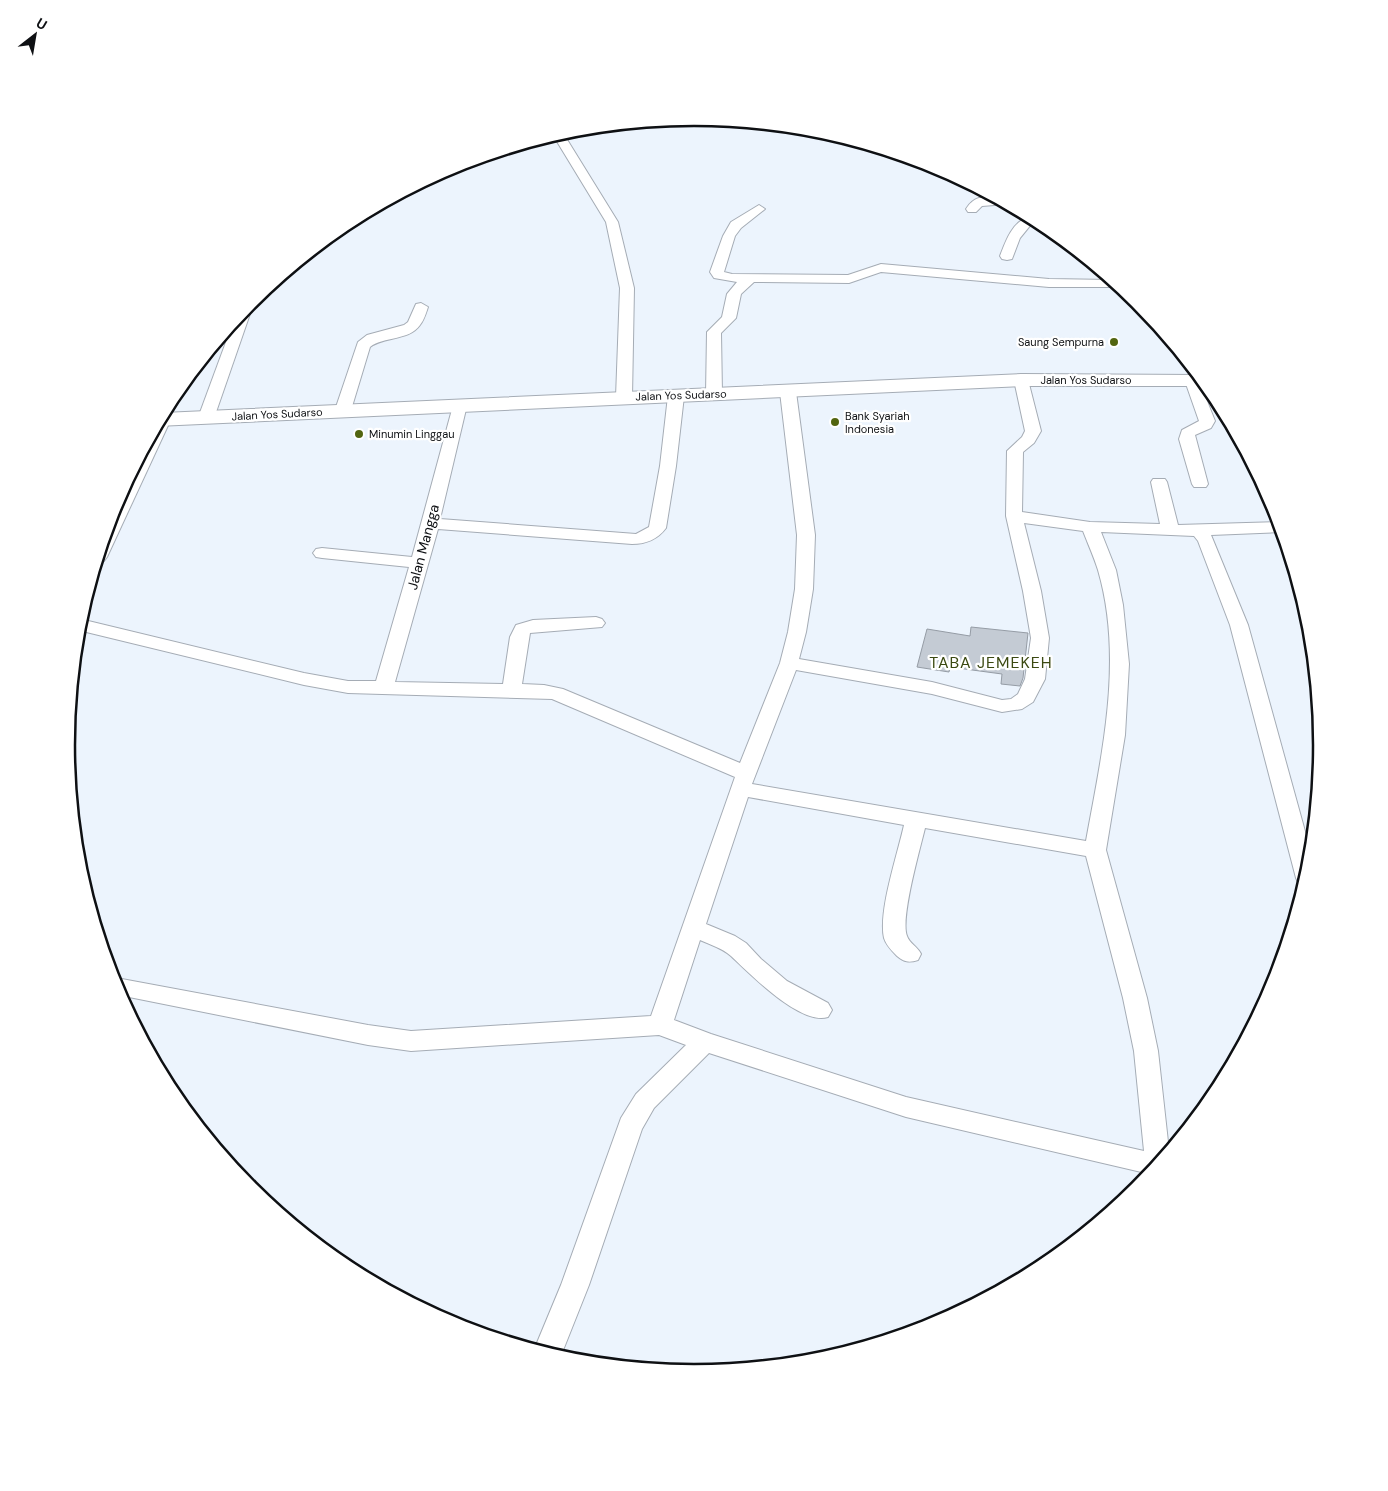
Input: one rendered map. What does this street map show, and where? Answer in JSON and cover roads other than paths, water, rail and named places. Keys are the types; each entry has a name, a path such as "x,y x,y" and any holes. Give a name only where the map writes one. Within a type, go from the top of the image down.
{"highway":[{"name":"Jalan Yos Sudarso","path":"169,419 1021,380 1194,381"}],"street":[{"path":"562,141 612,222 626,288 624,397"},
{"path":"972,209 979,202 991,202"},
{"path":"759,209 736,225 729,236 717,272 725,277 849,278 860,276 868,270 881,268 1032,282 1106,284"},
{"path":"1007,256 1022,220"},
{"path":"714,394 714,332 729,318 731,296 751,278"},
{"path":"343,410 364,345 372,338 409,328 414,324 421,307"},
{"path":"206,418 238,328"},
{"path":"222,346 232,345"},
{"path":"789,663 932,688 1002,706 1015,706 1026,698 1035,679 1040,638 1032,592 1014,516 1015,451 1028,440 1033,431 1021,380"},
{"path":"1199,388 1207,421 1205,425 1188,433 1187,439 1200,484"},
{"path":"660,1025 743,781 789,663 797,632 804,589 806,535 788,392"},
{"path":"431,523 632,539 642,539 650,536 657,528 668,466 676,396"},
{"name":"Jalan Mangga","path":"383,689 431,523 459,405"},
{"path":"1159,482 1170,529"},
{"path":"1014,516 1090,527 1199,531 1273,527"},
{"path":"1090,527 1107,570 1114,605 1120,664 1115,735 1095,850 1135,998 1146,1051 1157,1156"},
{"path":"1199,531 1206,540 1239,625 1302,862"},
{"path":"322,552 420,563"},
{"path":"512,691 518,637 524,630 533,626 596,623"},
{"path":"87,626 304,679 348,687 544,691 567,697 743,781 916,820 1095,850"},
{"path":"910,954 896,940 895,926 900,890 916,820"},
{"path":"693,928 727,942 738,949 753,965 779,987 820,1010"},
{"path":"124,987 368,1035 411,1041 660,1025 705,1042 926,1113 1150,1163"},
{"path":"550,1347 603,1209 630,1126 645,1100 705,1042"}],"place":[{"name":"Saung Sempurna","path":"1114,342"},
{"name":"Bank Syariah Indonesia","path":"835,422"},
{"name":"Minumin Linggau","path":"359,434"}],"district":[{"name":"TABA JEMEKEH","path":"991,662"}]}
